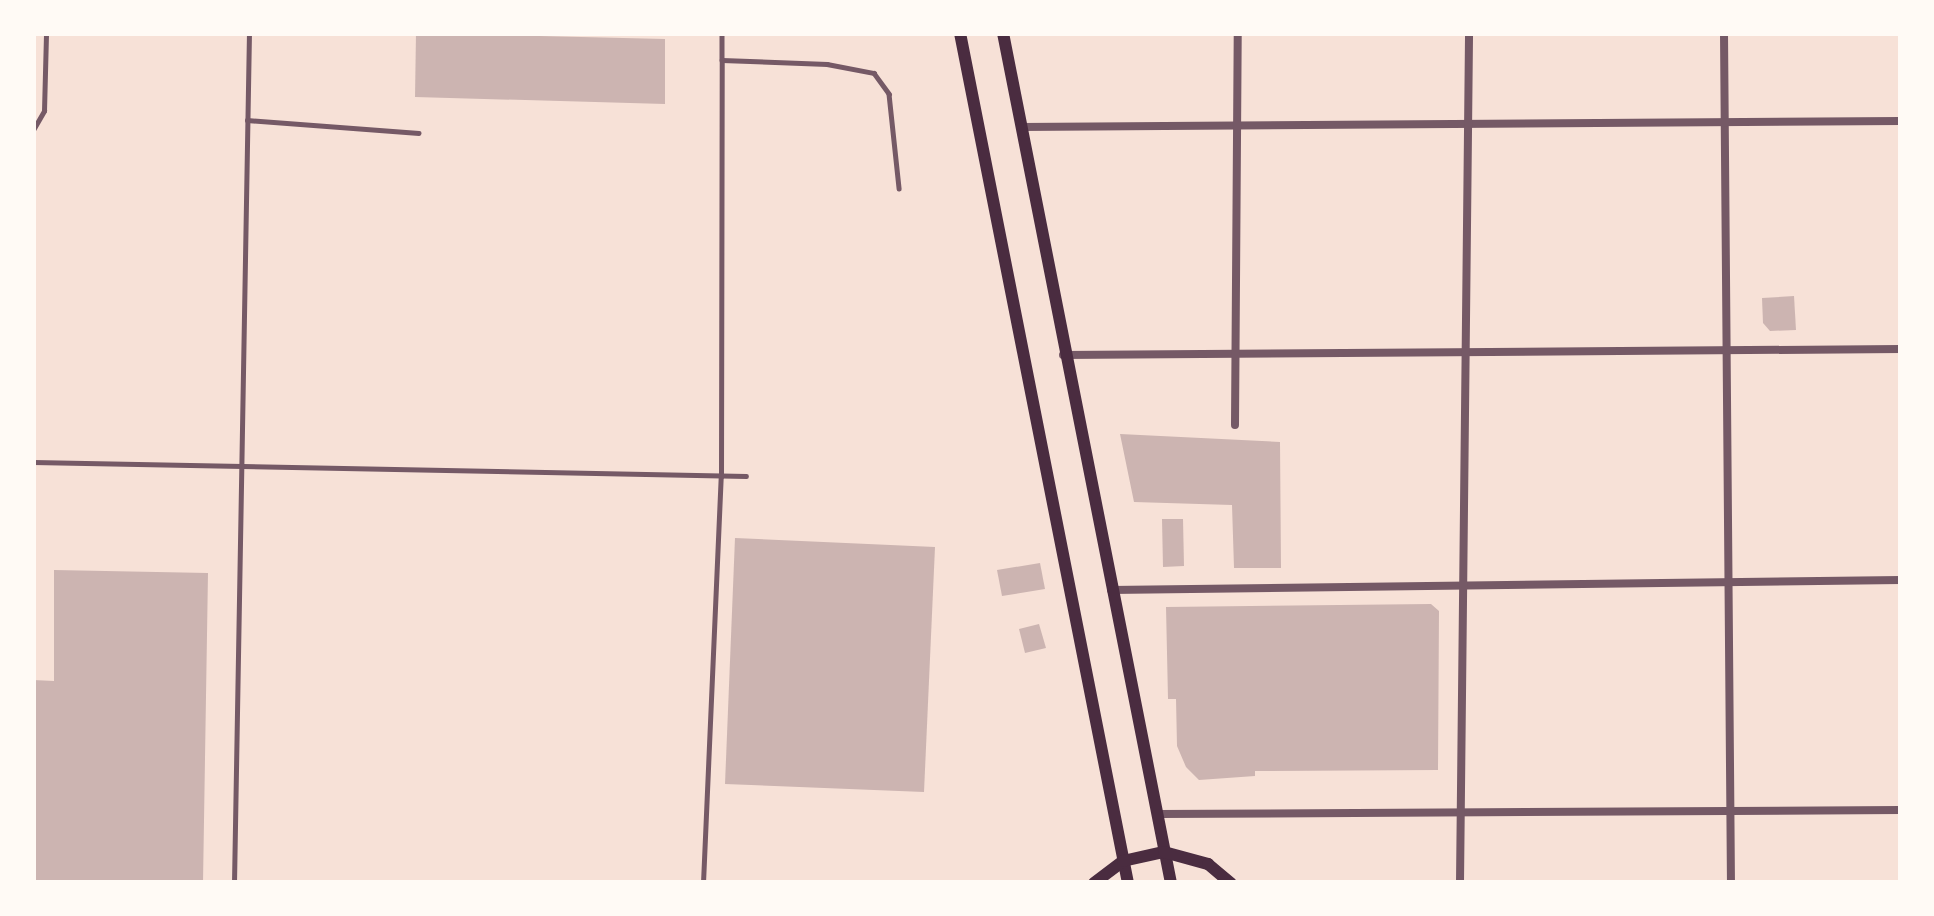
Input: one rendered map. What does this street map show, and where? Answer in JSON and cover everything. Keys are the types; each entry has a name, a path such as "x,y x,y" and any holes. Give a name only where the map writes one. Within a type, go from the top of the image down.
{"main road":[{"path":"960,33 1128,883"},
{"path":"1003,33 1171,883"},
{"path":"1094,883 1123,861 1164,852 1208,863 1232,883"}],"street":[{"path":"1235,425 1238,33"},
{"path":"1460,883 1469,33"},
{"path":"1724,33 1732,883"},
{"path":"1021,127 1901,122"},
{"path":"1064,355 1901,349"},
{"path":"1110,590 1901,580"},
{"path":"1156,814 1460,808 1901,809"}],"lane":[{"path":"234,883 249,33"},
{"path":"703,883 721,477 722,33"},
{"path":"33,39 46,36 44,111 33,130"},
{"path":"722,60 827,64 874,74 889,94 899,188"},
{"path":"247,120 419,133"},
{"path":"33,462 746,476"}],"building":[{"path":"416,33 665,39 665,104 415,97"},
{"path":"1794,296 1796,330 1770,331 1763,323 1762,298"},
{"path":"1120,434 1280,442 1281,568 1234,568 1232,505 1134,502"},
{"path":"1162,519 1183,519 1184,566 1163,567"},
{"path":"735,538 935,547 924,792 725,784"},
{"path":"1040,563 1045,589 1002,596 997,570"},
{"path":"54,570 208,573 203,883 33,883 33,680 54,681"},
{"path":"1431,604 1439,611 1438,770 1255,771 1255,776 1199,780 1186,767 1177,746 1176,699 1168,699 1166,607"},
{"path":"1039,624 1046,648 1025,653 1019,629"}]}
